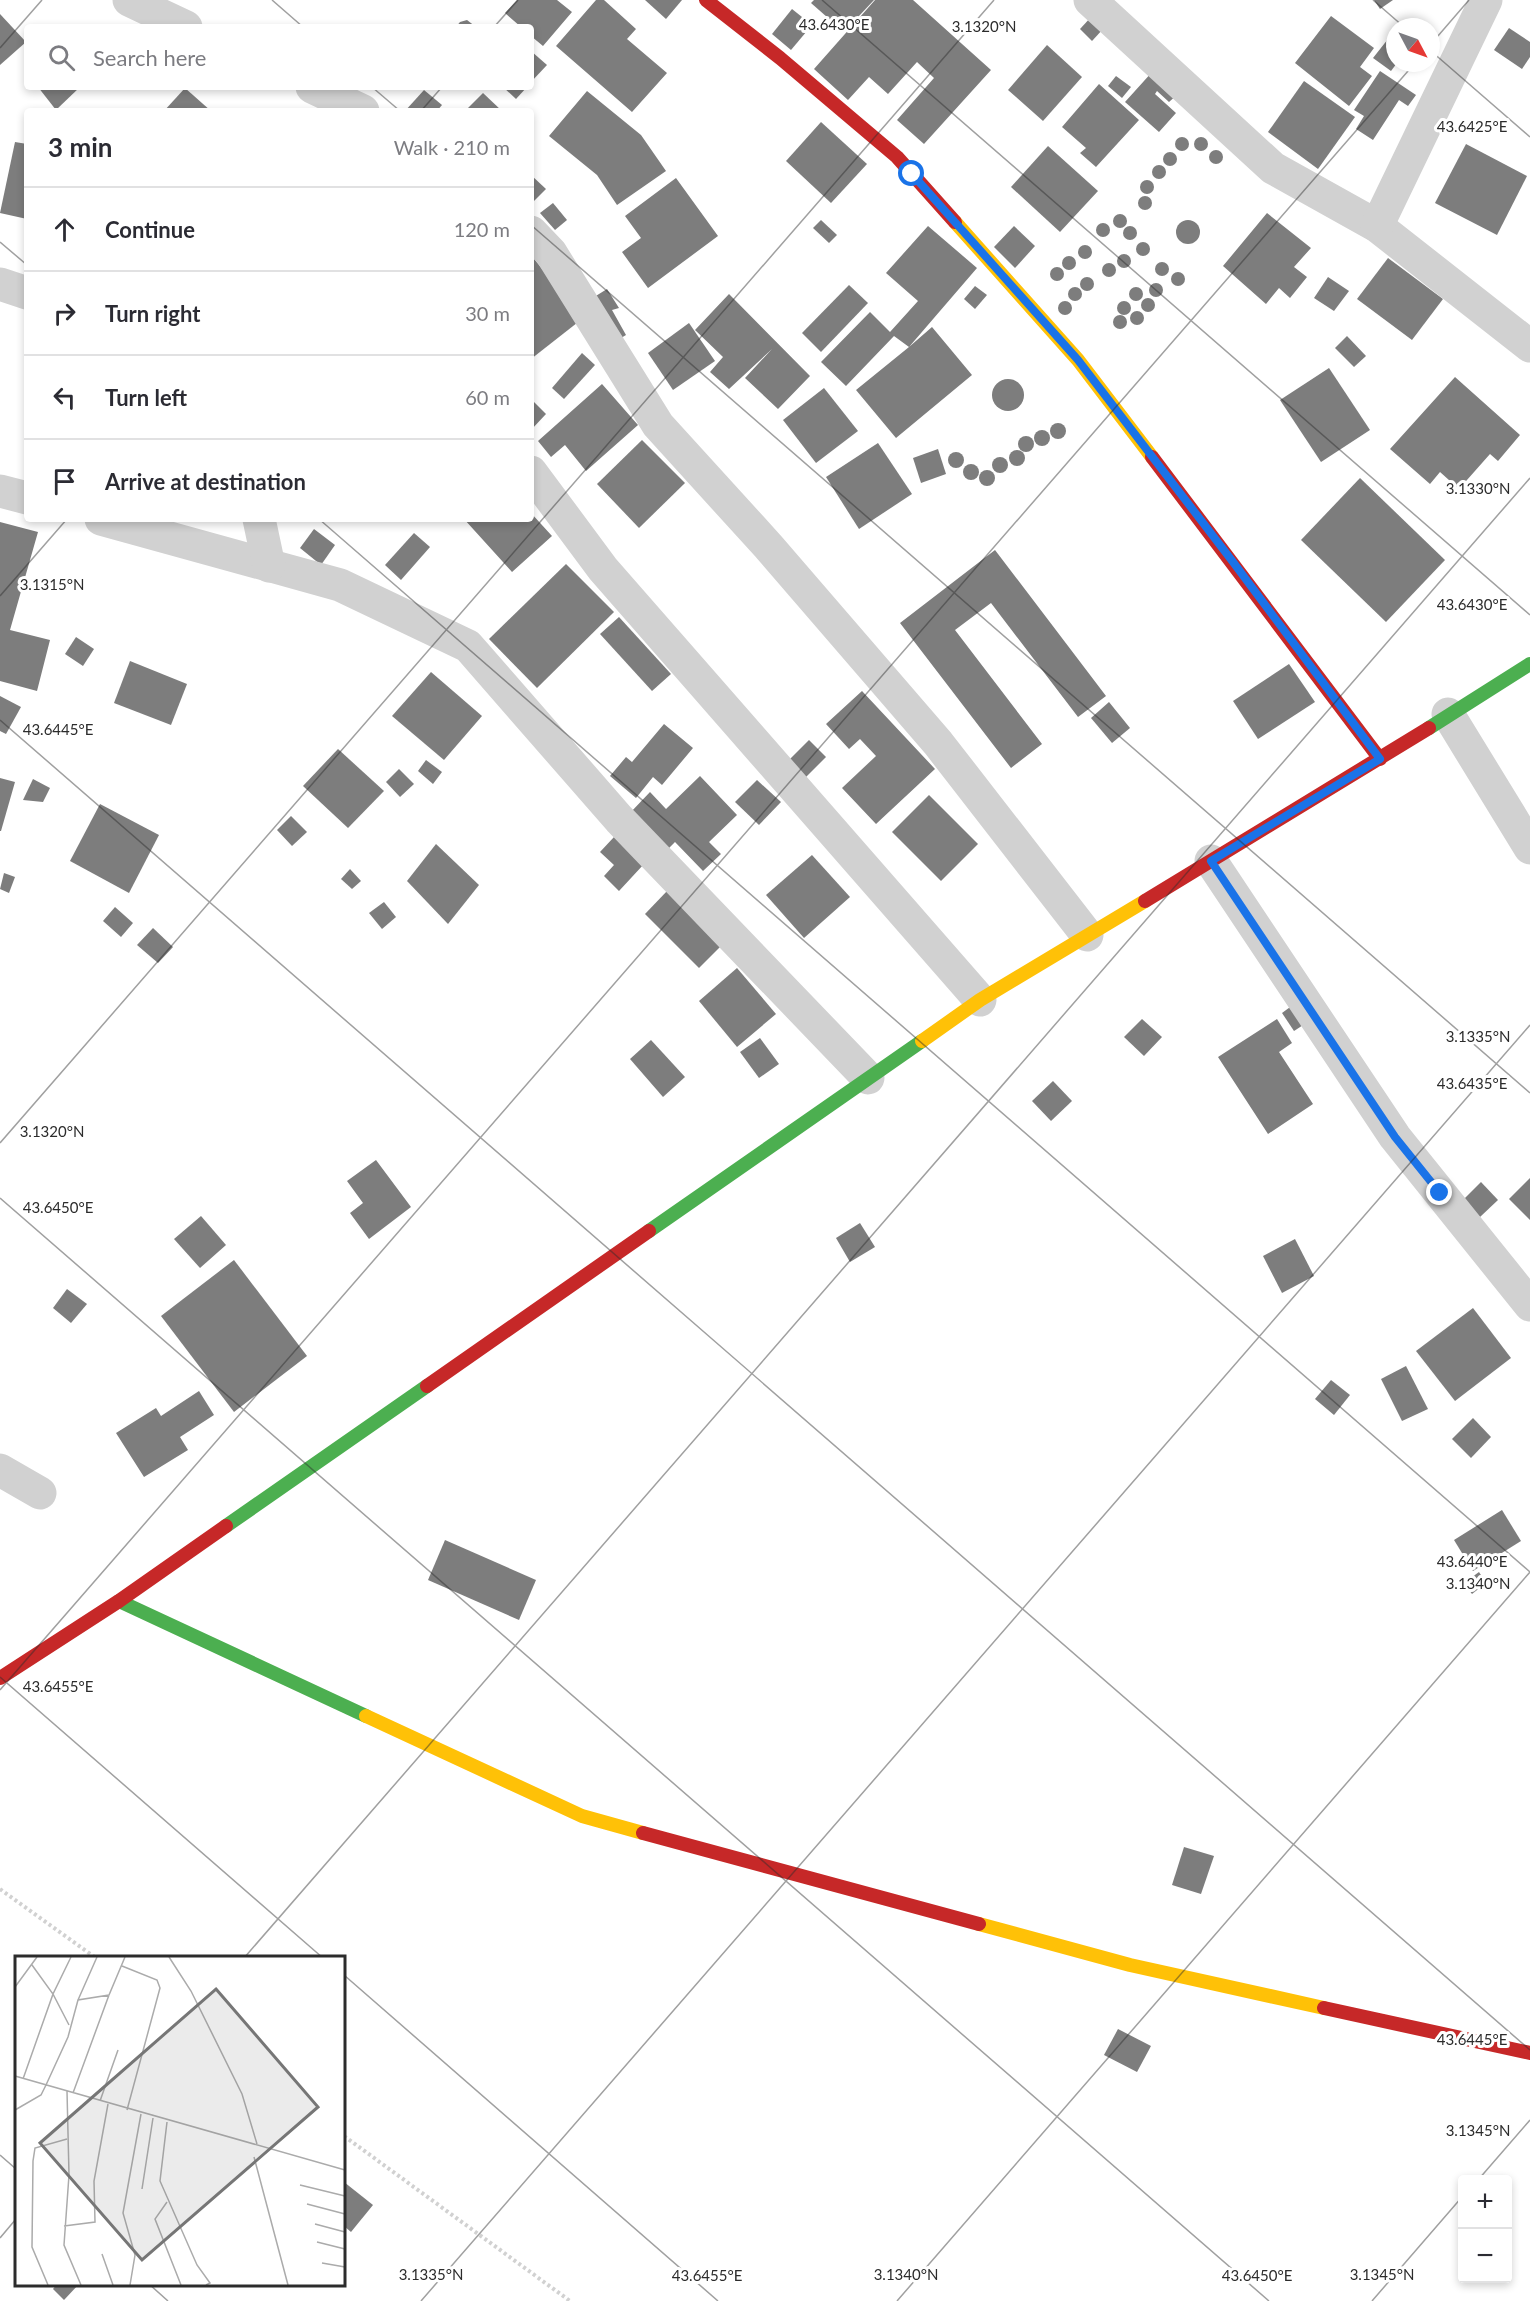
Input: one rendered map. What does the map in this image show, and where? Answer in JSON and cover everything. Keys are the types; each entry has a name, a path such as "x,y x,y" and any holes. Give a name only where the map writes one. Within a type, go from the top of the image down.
{"street":[{"path":"129,0 180,24"},
{"path":"706,0 780,58 897,157 1063,342 1233,562 1380,759"},
{"path":"1090,0 1273,168 1377,226 1530,346"},
{"path":"1377,226 1486,0"},
{"path":"318,90 357,108"},
{"path":"534,235 550,253 658,425 768,546 938,743 1087,935"},
{"path":"0,284 24,292"},
{"path":"534,476 603,569 980,1000"},
{"path":"0,491 24,497"},
{"path":"112,522 340,585 468,646 619,819 868,1078"},
{"path":"260,522 270,566"},
{"path":"0,1678 119,1601 980,1000 1380,759 1530,664"},
{"path":"1448,714 1530,848"},
{"path":"1211,861 1395,1137 1530,1305"},
{"path":"0,1470 40,1493"},
{"path":"119,1601 582,1816 1130,1965 1530,2054"}],"path":[{"path":"0,1889 93,1956"},
{"path":"345,2137 570,2301"}],"building":[{"path":"517,0 557,0 572,12 543,46 534,38 534,24 518,24 505,13"},
{"path":"596,0 604,0 636,29 627,39 667,73 632,112 556,46"},
{"path":"645,0 682,0 666,19"},
{"path":"814,0 874,0 844,32 811,3"},
{"path":"875,0 913,0 991,70 924,144 897,120 934,78 917,62 888,94 869,77 848,100 814,69"},
{"path":"1374,0 1393,0 1380,9"},
{"path":"792,9 812,25 791,50 772,34"},
{"path":"0,14 24,40 24,44 0,65"},
{"path":"1092,16 1104,28 1092,41 1080,29"},
{"path":"1331,16 1374,48 1360,67 1372,76 1349,106 1295,63"},
{"path":"467,20 472,24 458,24"},
{"path":"1509,28 1530,42 1530,57 1522,69 1494,50"},
{"path":"1386,42 1386,67 1373,58"},
{"path":"1047,45 1082,77 1043,121 1008,90"},
{"path":"534,54 547,65 534,79"},
{"path":"1153,71 1178,94 1169,102 1157,91 1155,94 1176,113 1159,132 1125,102"},
{"path":"1380,71 1416,95 1408,106 1399,100 1373,140 1356,129 1364,116 1354,110"},
{"path":"1116,76 1131,87 1122,98 1108,86"},
{"path":"1304,81 1355,117 1318,169 1268,132"},
{"path":"1099,84 1139,120 1096,167 1080,153 1086,148 1062,127"},
{"path":"40,90 77,90 58,108 54,108"},
{"path":"183,90 187,90 208,108 167,108"},
{"path":"424,90 442,105 440,108 408,108"},
{"path":"506,90 524,90 516,99"},
{"path":"587,91 641,135 666,171 617,205 597,175 549,136"},
{"path":"483,93 499,108 468,108"},
{"path":"821,122 867,164 831,203 786,161"},
{"path":"1182,137 1187,139 1189,144 1187,149 1182,151 1177,149 1175,144 1177,139"},
{"path":"1201,137 1206,139 1208,144 1206,149 1201,151 1196,149 1194,144 1196,139"},
{"path":"15,142 24,144 24,218 0,213"},
{"path":"1466,144 1527,176 1497,235 1435,203"},
{"path":"1048,146 1098,191 1060,232 1011,187"},
{"path":"1216,150 1221,152 1223,157 1221,162 1216,164 1211,162 1209,157 1211,152"},
{"path":"1170,152 1175,154 1177,159 1175,164 1170,166 1165,164 1163,159 1165,154"},
{"path":"1159,165 1164,167 1166,172 1164,177 1159,179 1154,177 1152,172 1154,167"},
{"path":"534,178 546,189 534,201"},
{"path":"676,178 718,236 648,288 622,252 641,238 625,216"},
{"path":"1147,180 1152,182 1154,187 1152,192 1147,194 1142,192 1140,187 1142,182"},
{"path":"1145,196 1150,198 1152,203 1150,208 1145,210 1140,208 1138,203 1140,198"},
{"path":"553,203 567,220 555,230 540,213"},
{"path":"1267,213 1311,248 1294,267 1307,277 1290,298 1279,288 1266,304 1223,266"},
{"path":"1120,214 1125,216 1127,221 1125,226 1120,228 1115,226 1113,221 1115,216"},
{"path":"821,220 837,235 829,243 813,228"},
{"path":"1188,220 1197,223 1200,232 1197,241 1188,244 1179,241 1176,232 1179,223"},
{"path":"1103,223 1108,225 1110,230 1108,235 1103,237 1098,235 1096,230 1098,225"},
{"path":"928,226 977,268 909,347 894,336 846,386 821,362 870,312 890,332 918,301 886,273"},
{"path":"1014,226 1035,246 1015,268 994,247"},
{"path":"1130,226 1135,228 1137,233 1135,238 1130,240 1125,238 1123,233 1125,228"},
{"path":"1143,242 1148,244 1150,249 1148,254 1143,256 1138,254 1136,249 1138,244"},
{"path":"1085,245 1090,247 1092,252 1090,257 1085,259 1080,257 1078,252 1080,247"},
{"path":"1124,254 1129,256 1131,261 1129,266 1124,268 1119,266 1117,261 1119,256"},
{"path":"1069,256 1074,258 1076,263 1074,268 1069,270 1064,268 1062,263 1064,258"},
{"path":"1388,258 1443,299 1412,340 1357,299"},
{"path":"534,259 582,319 534,357"},
{"path":"1162,262 1167,264 1169,269 1167,274 1162,276 1157,274 1155,269 1157,264"},
{"path":"1109,263 1114,265 1116,270 1114,275 1109,277 1104,275 1102,270 1104,265"},
{"path":"1057,267 1062,269 1064,274 1062,279 1057,281 1052,279 1050,274 1052,269"},
{"path":"1178,272 1183,274 1185,279 1183,284 1178,286 1173,284 1171,279 1173,274"},
{"path":"1087,277 1092,279 1094,284 1092,289 1087,291 1082,289 1080,284 1082,279"},
{"path":"1328,277 1349,291 1334,311 1314,298"},
{"path":"1156,283 1161,285 1163,290 1161,295 1156,297 1151,295 1149,290 1151,285"},
{"path":"849,285 868,303 821,352 802,333"},
{"path":"975,286 987,295 975,309 964,299"},
{"path":"1075,287 1080,289 1082,294 1080,299 1075,301 1070,299 1068,294 1070,289"},
{"path":"1136,287 1141,289 1143,294 1141,299 1136,301 1131,299 1129,294 1131,289"},
{"path":"607,289 619,308 612,310 626,335 616,341 591,299"},
{"path":"729,294 810,376 778,409 745,378 772,349 729,389 710,372 723,357 695,330"},
{"path":"1148,298 1153,300 1155,305 1153,310 1148,312 1143,310 1141,305 1143,300"},
{"path":"1065,301 1070,303 1072,308 1070,313 1065,315 1060,313 1058,308 1060,303"},
{"path":"1124,301 1129,303 1131,308 1129,313 1124,315 1119,313 1117,308 1119,303"},
{"path":"1137,311 1142,313 1144,318 1142,323 1137,325 1132,323 1130,318 1132,313"},
{"path":"1120,315 1125,317 1127,322 1125,327 1120,329 1115,327 1113,322 1115,317"},
{"path":"689,323 715,361 673,390 648,353"},
{"path":"932,327 972,375 896,438 856,390"},
{"path":"1347,336 1366,356 1354,367 1335,348"},
{"path":"582,353 595,365 564,399 552,388"},
{"path":"1329,368 1370,430 1321,462 1280,400"},
{"path":"1455,377 1520,435 1498,461 1490,454 1459,489 1440,472 1430,484 1390,449"},
{"path":"1008,379 1019,384 1024,395 1019,406 1008,411 997,406 992,395 997,384"},
{"path":"602,384 638,425 586,471 565,445 551,457 538,441"},
{"path":"824,388 858,431 816,463 783,420"},
{"path":"534,402 546,414 534,427"},
{"path":"1058,423 1064,425 1066,431 1064,437 1058,439 1052,437 1050,431 1052,425"},
{"path":"1042,430 1048,432 1050,438 1048,444 1042,446 1036,444 1034,438 1036,432"},
{"path":"1026,436 1032,438 1034,444 1032,450 1026,452 1020,450 1018,444 1020,438"},
{"path":"642,440 685,483 639,528 597,484"},
{"path":"878,443 912,494 859,529 826,477"},
{"path":"938,449 946,474 921,483 913,458"},
{"path":"1017,450 1023,452 1025,458 1023,464 1017,466 1011,464 1009,458 1011,452"},
{"path":"956,452 962,454 964,460 962,466 956,468 950,466 948,460 950,454"},
{"path":"1000,457 1006,459 1008,465 1006,471 1000,473 994,471 992,465 994,459"},
{"path":"971,464 977,466 979,472 977,478 971,480 965,478 963,472 965,466"},
{"path":"987,470 993,472 995,478 993,484 987,486 981,484 979,478 981,472"},
{"path":"1360,478 1445,560 1386,622 1301,540"},
{"path":"534,516 552,536 512,572 467,522 534,522"},
{"path":"0,522 38,532 10,630 50,640 37,691 0,681"},
{"path":"314,529 335,545 321,565 300,548"},
{"path":"414,533 430,547 401,580 385,565"},
{"path":"995,550 1106,696 1078,717 991,603 955,630 1042,744 1011,768 900,623"},
{"path":"566,564 614,612 537,688 489,639"},
{"path":"619,617 671,674 652,691 600,634"},
{"path":"76,637 94,649 83,666 65,654"},
{"path":"130,661 187,684 171,725 114,703"},
{"path":"1289,664 1315,702 1258,739 1233,701"},
{"path":"431,672 482,716 444,760 392,716"},
{"path":"862,691 935,769 876,824 842,788 876,756 860,739 849,749 826,724"},
{"path":"0,696 21,707 6,734 0,731"},
{"path":"1109,702 1130,728 1112,743 1091,718"},
{"path":"664,724 693,748 662,785 653,777 636,798 610,776 626,757 632,762"},
{"path":"809,740 826,757 802,781 785,764"},
{"path":"338,749 384,791 348,828 303,786"},
{"path":"426,760 442,772 433,784 418,771"},
{"path":"399,769 414,784 400,797 386,782"},
{"path":"700,776 737,815 709,842 721,854 703,871 675,842 666,851 630,813 650,792 666,809"},
{"path":"0,778 15,782 1,831 0,831"},
{"path":"33,779 50,788 43,802 23,800"},
{"path":"757,780 781,802 759,825 735,802"},
{"path":"929,795 978,844 941,881 892,832"},
{"path":"100,804 159,835 129,893 70,861"},
{"path":"291,816 307,832 292,846 277,830"},
{"path":"614,837 644,864 619,891 604,876 614,865 600,852"},
{"path":"436,844 479,885 448,924 407,881"},
{"path":"812,855 850,897 804,938 766,895"},
{"path":"350,869 361,881 352,889 341,879"},
{"path":"4,873 15,877 9,893 0,889"},
{"path":"668,890 723,944 699,968 645,914"},
{"path":"384,902 396,917 382,929 369,913"},
{"path":"115,907 133,923 121,937 103,921"},
{"path":"153,928 173,947 158,963 137,945"},
{"path":"737,968 776,1014 737,1047 699,1001"},
{"path":"1301,999 1314,1018 1294,1031 1282,1013"},
{"path":"1142,1019 1162,1037 1144,1056 1124,1037"},
{"path":"1277,1019 1292,1043 1279,1052 1313,1104 1268,1134 1218,1057"},
{"path":"760,1038 779,1064 759,1078 740,1052"},
{"path":"651,1040 685,1077 663,1097 630,1059"},
{"path":"1053,1081 1072,1101 1051,1121 1032,1101"},
{"path":"376,1160 411,1207 369,1239 350,1213 363,1203 347,1181"},
{"path":"1530,1178 1530,1220 1509,1199"},
{"path":"1481,1182 1498,1200 1480,1217 1463,1200"},
{"path":"201,1216 226,1245 200,1268 174,1239"},
{"path":"860,1223 875,1247 850,1262 836,1238"},
{"path":"1295,1239 1314,1276 1282,1293 1263,1256"},
{"path":"234,1260 307,1356 234,1412 161,1316"},
{"path":"67,1289 87,1304 71,1323 53,1308"},
{"path":"1473,1308 1511,1358 1455,1401 1416,1351"},
{"path":"1406,1366 1428,1409 1402,1421 1381,1379"},
{"path":"1331,1380 1350,1395 1334,1415 1315,1399"},
{"path":"199,1391 214,1415 180,1437 188,1450 144,1477 116,1433 156,1408 161,1416"},
{"path":"1473,1418 1491,1437 1471,1458 1452,1439"},
{"path":"1502,1510 1521,1541 1473,1571 1454,1540"},
{"path":"445,1540 536,1580 519,1620 428,1580"},
{"path":"1479,1572 1486,1583 1472,1594 1464,1583"},
{"path":"1184,1847 1214,1856 1201,1894 1172,1885"},
{"path":"1118,2029 1151,2046 1137,2072 1104,2055"},
{"path":"345,2183 373,2205 351,2232 345,2227"},
{"path":"55,2286 77,2286 64,2300 53,2289"}],"traffic: fast":[{"path":"1429,728 1530,664"},
{"path":"649,1231 922,1041"},
{"path":"226,1526 427,1386"},
{"path":"119,1601 366,1716"}],"traffic: slow":[{"path":"955,222 1078,360 1152,457"},
{"path":"922,1041 980,1000 1145,901"},
{"path":"366,1716 582,1816 643,1833"},
{"path":"979,1924 1130,1965 1324,2008"}],"traffic: jam":[{"path":"706,0 780,58 897,157 955,222"},
{"path":"1152,457 1380,759"},
{"path":"1145,901 1429,728"},
{"path":"427,1386 649,1231"},
{"path":"0,1678 119,1601 226,1526"},
{"path":"643,1833 979,1924"},
{"path":"1324,2008 1530,2053"}],"route":[{"path":"912,174 1078,360 1380,759 1211,861 1395,1137 1440,1193"}]}
